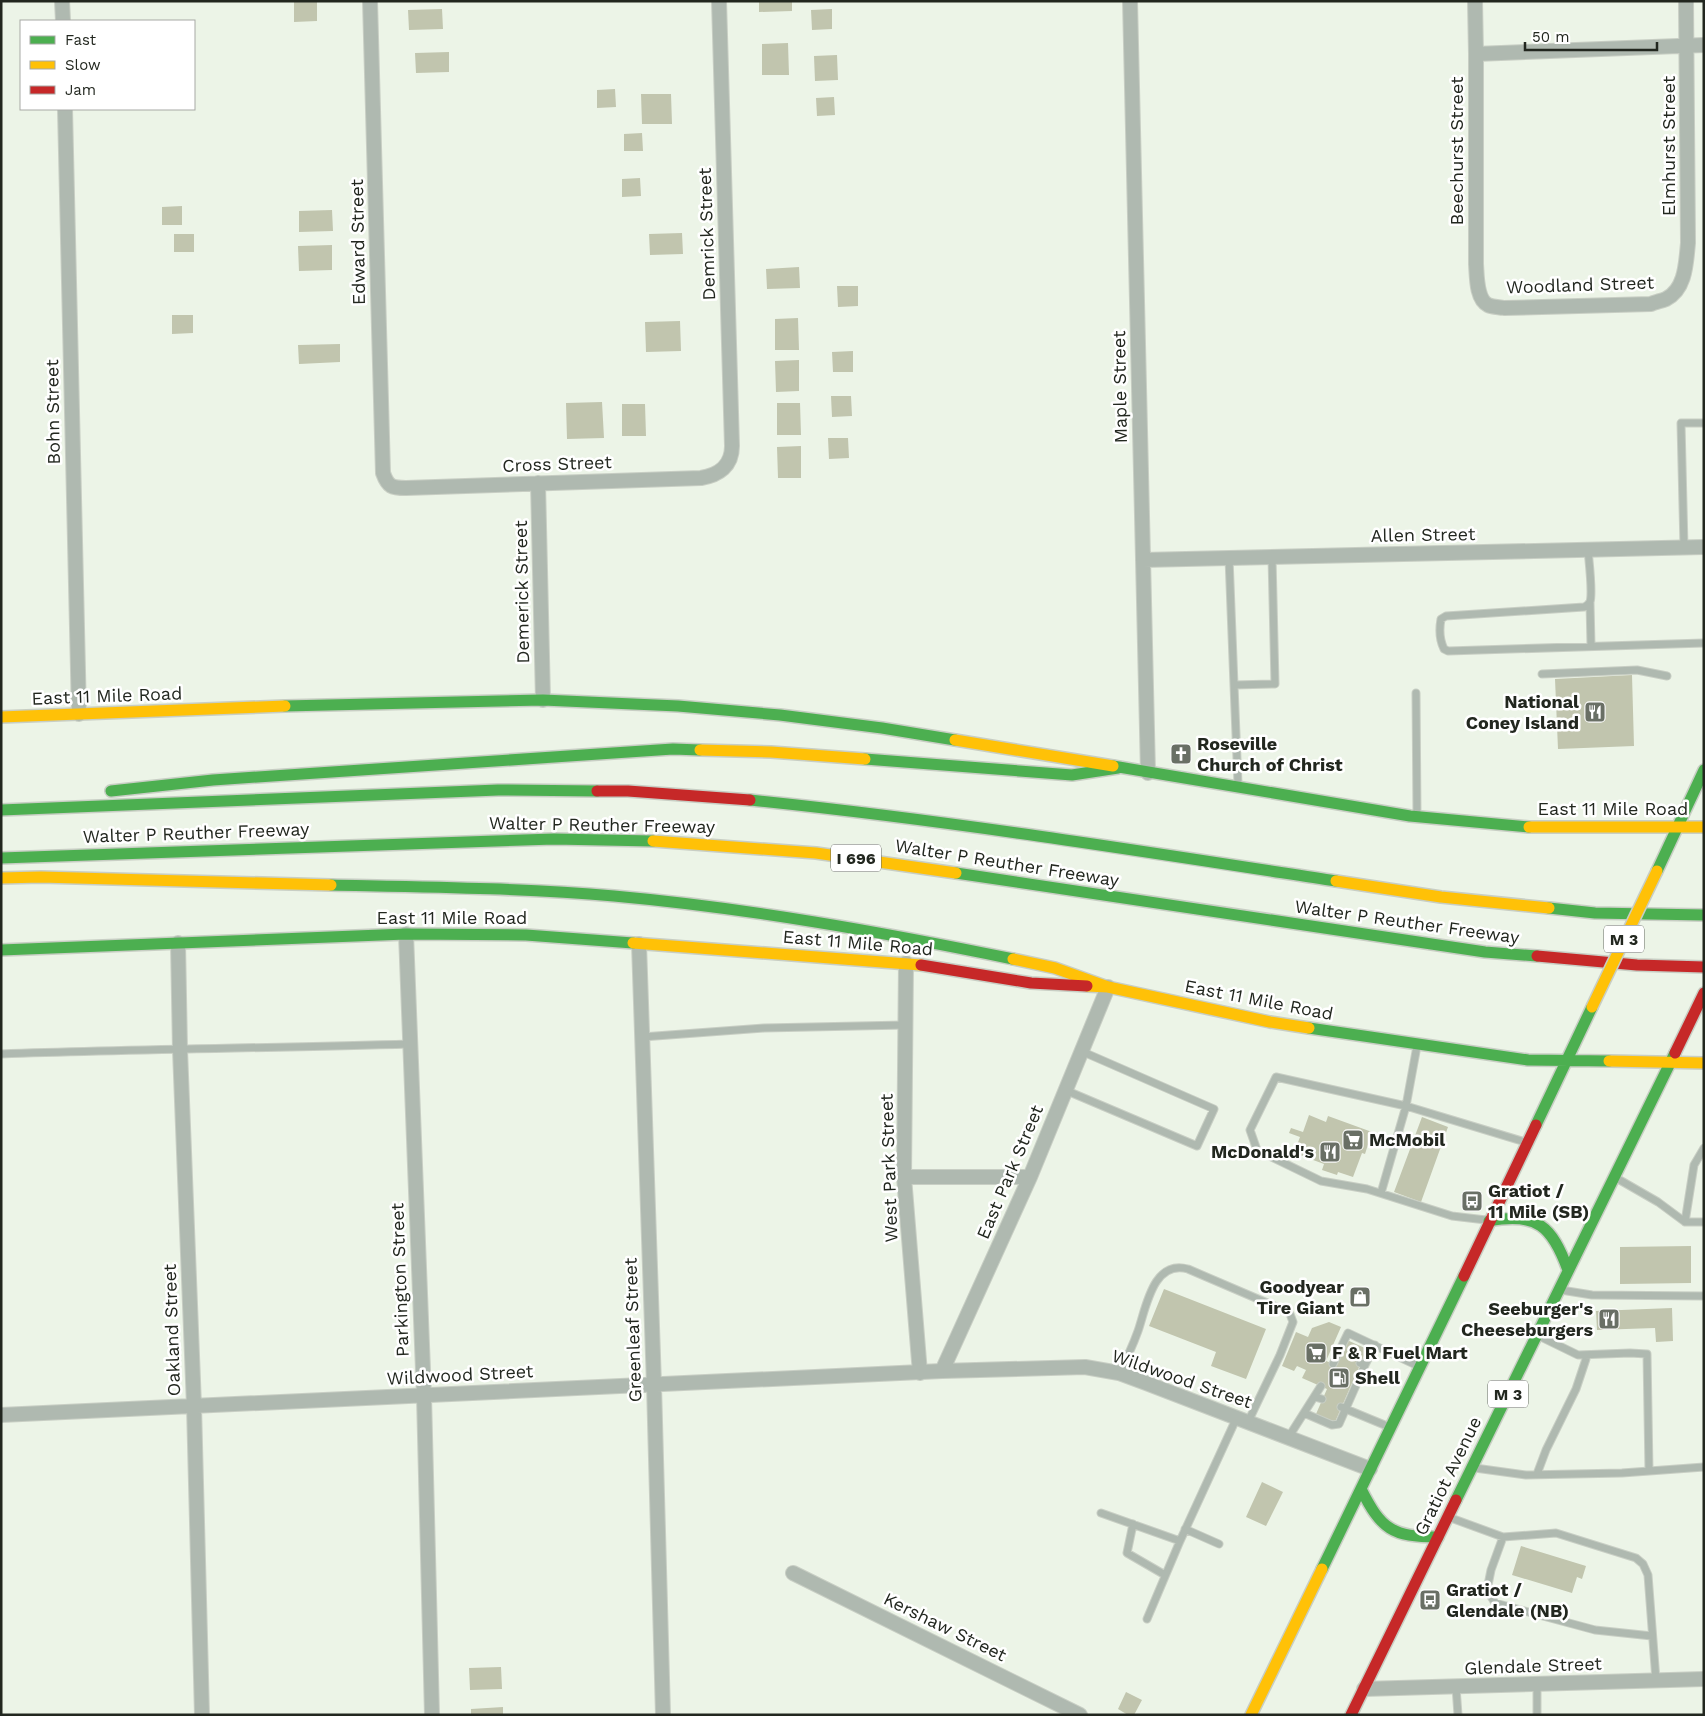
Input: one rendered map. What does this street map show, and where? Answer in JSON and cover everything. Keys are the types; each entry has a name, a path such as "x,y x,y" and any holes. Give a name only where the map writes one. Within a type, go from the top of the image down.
{"main road":[{"name":"East 11 Mile Road","path":"1,717 370,703 543,700 678,706 780,715 882,728 1417,817 1547,828 1704,827"},
{"path":"22,808 131,788 223,779 673,749 771,752 1072,775 1118,768"},
{"name":"M 3","path":"1251,1715 1489,1221 1502,1198 1704,770"},
{"name":"Walter P Reuther Freeway","path":"1,810 498,790 628,791 734,798 850,810 1000,830 1440,897 1587,912 1704,916"},
{"name":"Walter P Reuther Freeway","path":"1,858 492,840 617,839 686,842 816,853 1485,952 1627,964 1704,967"},
{"path":"1,878 41,877 455,888 613,896 707,906 774,916 983,953 1055,968 1108,988"},
{"name":"East 11 Mile Road","path":"1,950 406,934 526,935 906,962 1030,983 1108,988 1270,1022 1528,1060 1704,1063"},
{"name":"M 3","path":"1670,1063 1704,993"},
{"name":"Gratiot Avenue","path":"1351,1715 1670,1063"},
{"path":"1489,1221 1505,1217 1515,1217 1530,1220 1542,1226 1553,1236 1561,1249 1568,1270"},
{"path":"1361,1489 1369,1507 1379,1521 1392,1532 1421,1538 1438,1537"}],"street":[{"path":"62,1 63,20"},
{"name":"Edward Street","path":"370,1 382,462 386,482"},
{"name":"Demrick Street","path":"720,1 732,446 732,455 727,465"},
{"name":"Maple Street","path":"1130,1 1148,772"},
{"name":"Beechurst Street","path":"1475,1 1476,264 1482,300"},
{"name":"Elmhurst Street","path":"1678,290 1683,278 1688,243 1686,1"},
{"path":"1476,54 1704,46"},
{"name":"Bohn Street","path":"65,110 79,714"},
{"name":"Woodland Street","path":"1482,300 1489,305 1504,308 1650,304 1666,299 1678,290"},
{"name":"Cross Street","path":"386,482 394,488 406,488 701,478 712,476 727,465"},
{"name":"Demerick Street","path":"538,484 543,700"},
{"name":"Allen Street","path":"1143,560 1704,547"},
{"name":"Parkington Street","path":"406,934 424,1396 432,1715"},
{"name":"Oakland Street","path":"178,943 180,1050 194,1406 202,1715"},
{"name":"Greenleaf Street","path":"639,944 663,1715"},
{"name":"West Park Street","path":"906,962 904,1177 920,1373"},
{"name":"East Park Street","path":"942,1371 1030,1177 1108,988"},
{"path":"904,1177 1030,1177"},
{"name":"Wildwood Street","path":"1,1415 942,1371 1085,1367 1119,1373 1370,1470"},
{"name":"Kershaw Street","path":"793,1573 1080,1715"},
{"name":"Glendale Street","path":"1364,1689 1704,1679"}],"lane":[{"path":"1684,547 1681,424 1704,423"},
{"path":"1588,550 1591,592 1591,645"},
{"path":"1234,685 1275,684 1272,557"},
{"path":"1229,558 1238,788"},
{"path":"1590,603 1584,607 1446,616 1441,619 1440,638 1443,646 1448,650 1704,643"},
{"path":"1542,674 1638,670 1667,676"},
{"path":"1416,693 1417,817"},
{"path":"642,1038 764,1028 905,1024"},
{"path":"1,1054 125,1049 180,1050 410,1044"},
{"path":"1381,1193 1406,1106 1417,1044"},
{"path":"1065,1090 1197,1146 1214,1109 1082,1051"},
{"path":"1489,1221 1452,1216 1367,1189 1321,1181 1258,1150 1250,1130 1276,1077 1406,1106 1527,1143"},
{"path":"1685,1222 1694,1164 1704,1148"},
{"path":"1613,1177 1658,1202 1685,1222 1704,1222"},
{"path":"1119,1373 1138,1330 1144,1306 1154,1285 1166,1272 1182,1268 1188,1269 1286,1311 1290,1314 1293,1322 1280,1355 1242,1419 1185,1529 1147,1619"},
{"path":"1558,1290 1592,1295 1704,1296"},
{"path":"1333,1364 1340,1354 1348,1333 1419,1366"},
{"path":"1536,1335 1578,1355 1647,1354 1648,1471"},
{"path":"1304,1413 1332,1425 1339,1424 1363,1364 1375,1345"},
{"path":"1537,1474 1546,1450 1576,1389 1587,1356"},
{"path":"1288,1438 1304,1413 1318,1398 1321,1386"},
{"path":"1344,1408 1390,1427"},
{"path":"1472,1468 1526,1475 1704,1467"},
{"path":"1101,1513 1180,1541"},
{"path":"1448,1517 1503,1537 1556,1533 1636,1558 1643,1564 1648,1575 1656,1680"},
{"path":"1133,1524 1127,1553 1165,1575"},
{"path":"1185,1529 1219,1544"},
{"path":"1503,1537 1491,1570 1487,1590 1495,1603 1595,1630 1652,1636"},
{"path":"1537,1684 1537,1715"},
{"path":"1456,1687 1458,1715"}],"building":[{"path":"294,1 317,1 317,21 294,22"},
{"path":"759,1 792,1 792,11 759,12"},
{"path":"442,9 443,29 409,30 408,10"},
{"path":"832,9 832,29 812,30 811,10"},
{"path":"788,43 789,75 762,75 762,44"},
{"path":"449,52 449,72 416,73 415,53"},
{"path":"837,55 838,80 815,81 814,56"},
{"path":"615,89 616,107 597,108 597,90"},
{"path":"641,94 671,94 672,124 642,124"},
{"path":"834,97 835,115 817,116 816,98"},
{"path":"642,133 643,151 624,151 624,134"},
{"path":"640,178 641,196 622,197 622,179"},
{"path":"182,206 182,225 162,225 162,207"},
{"path":"332,210 333,231 299,232 299,211"},
{"path":"682,233 683,254 650,255 649,234"},
{"path":"174,234 194,234 194,252 174,252"},
{"path":"332,245 332,270 299,271 298,246"},
{"path":"799,267 800,288 767,289 766,269"},
{"path":"837,286 858,286 858,306 838,307"},
{"path":"172,315 193,315 193,333 172,334"},
{"path":"798,318 799,350 775,350 775,319"},
{"path":"680,321 681,351 646,352 645,322"},
{"path":"340,344 340,362 299,364 298,345"},
{"path":"853,351 853,372 833,372 832,352"},
{"path":"799,360 799,391 776,392 775,361"},
{"path":"831,396 851,396 852,416 832,417"},
{"path":"602,402 604,438 567,439 566,403"},
{"path":"777,403 800,403 801,435 777,435"},
{"path":"622,404 645,404 646,436 622,436"},
{"path":"828,438 848,438 849,458 829,459"},
{"path":"801,446 801,478 778,478 777,447"},
{"name":"National Coney Island","path":"1632,675 1634,746 1558,749 1555,679"},
{"path":"1309,1115 1326,1122 1328,1116 1372,1132 1365,1154 1362,1153 1353,1177 1338,1172 1337,1175 1322,1170 1324,1164 1294,1153 1300,1137 1289,1133 1291,1128 1303,1132"},
{"path":"1422,1117 1448,1127 1421,1202 1394,1192"},
{"path":"1691,1246 1691,1283 1620,1284 1620,1247"},
{"path":"1164,1289 1266,1329 1246,1379 1211,1366 1216,1352 1149,1326"},
{"path":"1672,1308 1673,1341 1656,1342 1655,1328 1597,1330 1596,1311"},
{"path":"1329,1322 1341,1327 1326,1361 1337,1365 1347,1340 1367,1349 1335,1422 1316,1414 1327,1389 1302,1378 1306,1370 1297,1366 1294,1371 1282,1366 1296,1332 1308,1337 1312,1328"},
{"path":"1262,1482 1283,1492 1266,1526 1246,1517"},
{"path":"1521,1546 1586,1566 1582,1579 1577,1577 1572,1593 1512,1575"},
{"path":"501,1667 502,1689 470,1690 469,1668"},
{"path":"1126,1692 1142,1700 1134,1715 1128,1715 1118,1709"},
{"path":"503,1707 503,1715 471,1715 471,1709"}],"traffic: fast":[{"path":"285,706 543,700 678,706 780,715 882,728 955,740"},
{"path":"111,791 213,780 673,749 700,750"},
{"path":"865,759 1072,775 1118,768"},
{"path":"1113,766 1410,816 1529,827"},
{"path":"1657,871 1704,770"},
{"path":"1,810 498,790 597,791"},
{"path":"750,800 897,817 1117,847 1336,881"},
{"path":"1,858 554,839 653,841"},
{"path":"956,873 1485,952 1537,956"},
{"path":"331,885 543,891 664,901 814,922 914,939 1013,959"},
{"path":"1549,908 1595,913 1704,915"},
{"path":"1,950 406,934 526,935 633,943"},
{"path":"1536,1125 1592,1007"},
{"path":"1309,1028 1528,1060 1609,1061"},
{"path":"1456,1500 1675,1053"},
{"path":"1489,1221 1519,1219 1531,1221 1540,1226 1549,1233 1556,1243 1568,1270"},
{"path":"1322,1569 1464,1276"},
{"path":"1361,1489 1375,1513 1390,1528 1409,1535 1438,1537"}],"traffic: slow":[{"path":"1,717 285,706"},
{"path":"955,740 1113,766"},
{"path":"700,750 771,752 865,759"},
{"path":"1529,827 1704,827"},
{"path":"653,841 816,853 956,873"},
{"path":"1592,1007 1657,871"},
{"path":"1,878 41,877 331,885"},
{"path":"1336,881 1441,897 1549,908"},
{"path":"633,943 921,965"},
{"path":"1013,959 1055,968 1108,987"},
{"path":"1087,986 1108,987 1270,1022 1309,1028"},
{"path":"1609,1061 1704,1063"},
{"path":"1251,1715 1322,1569"}],"traffic: jam":[{"path":"597,791 628,791 750,800"},
{"path":"1537,956 1637,965 1704,967"},
{"path":"921,965 1031,983 1087,986"},
{"path":"1675,1053 1704,993"},
{"path":"1464,1276 1536,1125"},
{"path":"1351,1715 1456,1500"}],"place":[{"name":"National Coney Island","path":"1595,712"},
{"name":"Roseville Church of Christ","path":"1181,754"},
{"name":"McMobil","path":"1353,1140"},
{"name":"McDonald's","path":"1330,1152"},
{"name":"Gratiot / 11 Mile (SB)","path":"1472,1201"},
{"name":"Goodyear Tire Giant","path":"1360,1297"},
{"name":"Seeburger's Cheeseburgers","path":"1609,1319"},
{"name":"F & R Fuel Mart","path":"1316,1353"},
{"name":"Shell","path":"1339,1378"},
{"name":"Gratiot / Glendale (NB)","path":"1430,1600"}]}
